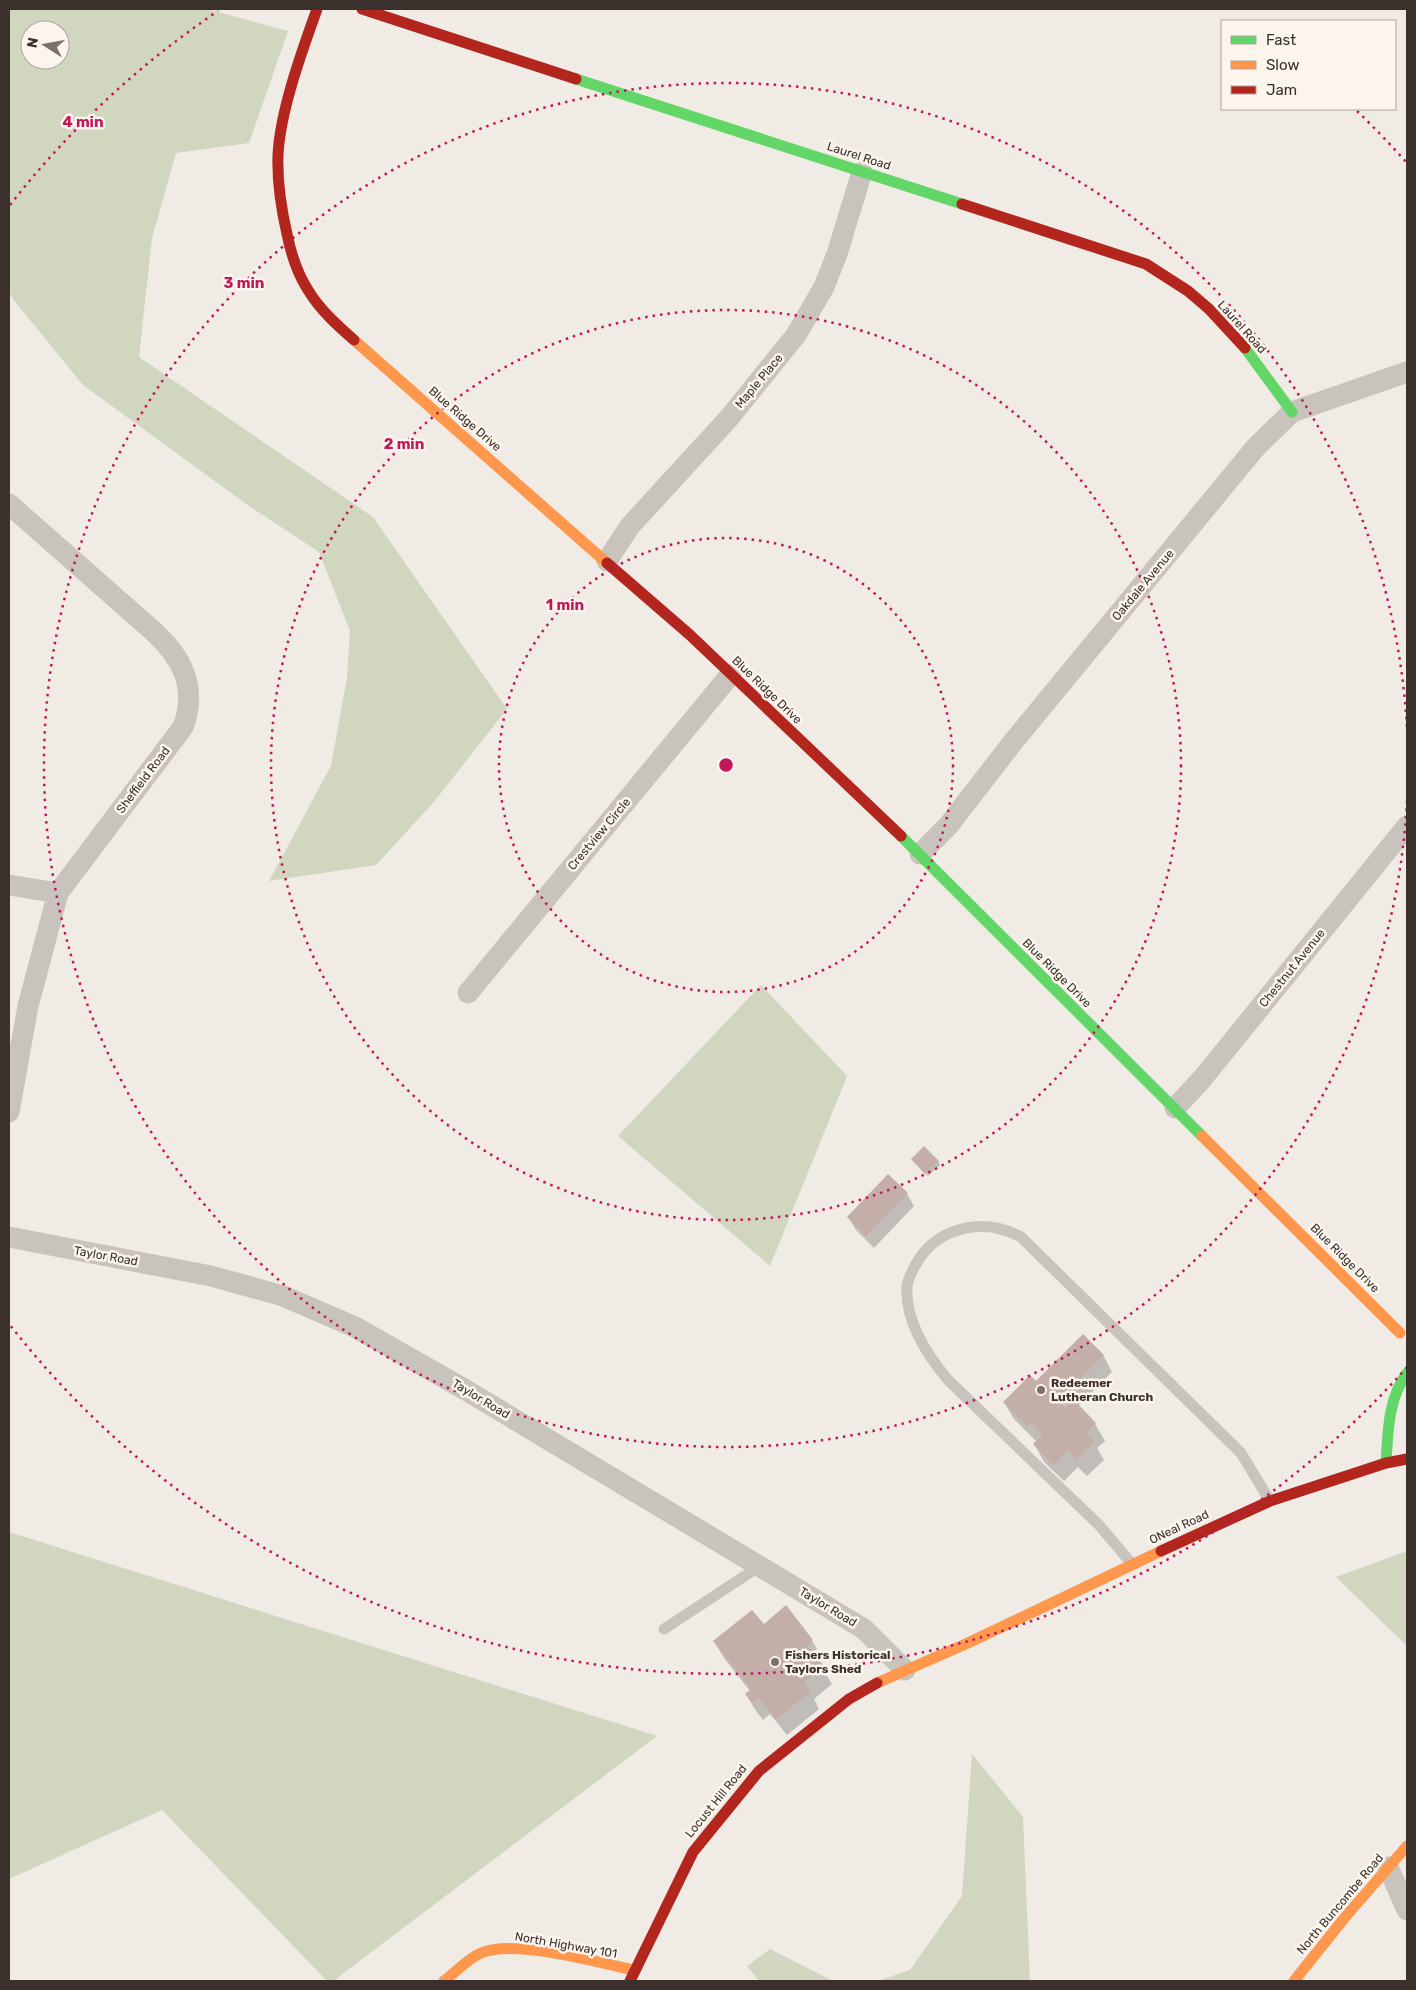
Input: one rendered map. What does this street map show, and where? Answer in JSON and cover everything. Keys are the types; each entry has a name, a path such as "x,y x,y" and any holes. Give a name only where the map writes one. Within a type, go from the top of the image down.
{"street":[{"name":"Blue Ridge Drive","path":"317,9 286,109 278,155 278,185 281,211 292,258 301,281 317,304 332,321 607,561 731,674 920,854 1400,1333"},
{"name":"Laurel Road","path":"362,9 1146,264 1161,271 1190,291 1223,324 1275,384 1292,412"},
{"name":"Maple Place","path":"607,561 630,526 728,418 796,335 824,287 846,228 862,172"},
{"name":"Oakdale Avenue","path":"920,854 948,826 1013,742 1256,447 1292,412 1407,372"},
{"name":"Sheffield Road","path":"9,504 162,639 173,651 180,663 189,695 187,715 182,727 58,893 28,1006 9,1112"},
{"name":"Crestview Circle","path":"468,994 731,674"},
{"name":"Chestnut Avenue","path":"1175,1108 1202,1079 1407,826"},
{"path":"9,885 58,893"},
{"name":"Taylor Road","path":"9,1237 211,1276 260,1289 322,1311 355,1327 464,1389 864,1629 904,1670"},
{"path":"1407,1373 1393,1402 1386,1463 1407,1459"},
{"name":"ONeal Road","path":"904,1670 968,1643 1132,1564 1270,1501 1386,1463"},
{"name":"Locust Hill Road","path":"632,1976 693,1852 759,1771 849,1699 866,1688 904,1670"},
{"name":"North Buncombe Road","path":"1294,1981 1346,1916 1407,1846"},
{"path":"1388,1866 1407,1910"},
{"name":"North Highway 101","path":"444,1981 482,1952 511,1948 574,1957 632,1976"}],"lane":[{"path":"1132,1564 1099,1526 948,1380 931,1359 917,1334 908,1306 907,1286 914,1267 926,1248 944,1236 966,1227 987,1226 1006,1229 1021,1237 1241,1453 1270,1501"},
{"path":"664,1629 760,1566"}],"green space":[{"path":"9,9 207,9 288,31 249,143 176,153 152,238 139,357 373,517 507,709 433,803 376,865 269,881 331,766 347,678 350,631 319,552 249,506 83,385 9,294"},
{"path":"761,985 847,1076 770,1266 618,1136"},
{"path":"9,1532 657,1736 333,1981 327,1981 162,1810 9,1879"},
{"path":"1407,1551 1407,1646 1336,1577"},
{"path":"972,1754 1023,1817 1030,1981 878,1981 910,1970 962,1896"},
{"path":"770,1949 833,1981 759,1981 747,1966"}],"building":[{"path":"924,1146 939,1161 925,1174 911,1159"},
{"path":"888,1174 908,1193 866,1236 847,1217"},
{"name":"Redeemer Lutheran Church","path":"1083,1334 1104,1355 1057,1401 1065,1408 1074,1400 1096,1423 1086,1433 1095,1442 1077,1460 1068,1450 1053,1465 1033,1444 1043,1435 1031,1422 1027,1426 1003,1402 1030,1375 1036,1381"},
{"name":"Fishers Historical Taylors Shed","path":"786,1605 813,1640 807,1646 824,1666 804,1682 811,1691 776,1719 759,1698 752,1703 745,1694 751,1689 713,1641 752,1610 764,1624"}],"traffic: fast":[{"path":"576,79 962,204"},
{"path":"1245,348 1292,412"},
{"path":"901,836 1202,1136"},
{"path":"1386,1463 1390,1416 1396,1394 1407,1373"}],"traffic: slow":[{"path":"354,340 607,563"},
{"path":"1202,1136 1400,1333"},
{"path":"877,1683 968,1643 1161,1551"},
{"path":"1294,1981 1346,1916 1407,1846"},
{"path":"444,1981 466,1962 481,1953 496,1949 535,1950 557,1953 634,1970"}],"traffic: jam":[{"path":"317,9 293,81 283,120 278,155 280,195 290,249 304,284 323,311 354,340"},
{"path":"362,9 576,79"},
{"path":"962,204 1146,264 1188,291 1209,309 1245,348"},
{"path":"607,563 690,635 901,836"},
{"path":"1161,1551 1270,1501 1386,1463 1407,1459"},
{"path":"630,1981 693,1852 759,1771 849,1699 877,1683"}],"place":[{"name":"Redeemer Lutheran Church","path":"1041,1390"},
{"name":"Fishers Historical Taylors Shed","path":"775,1662"}]}
